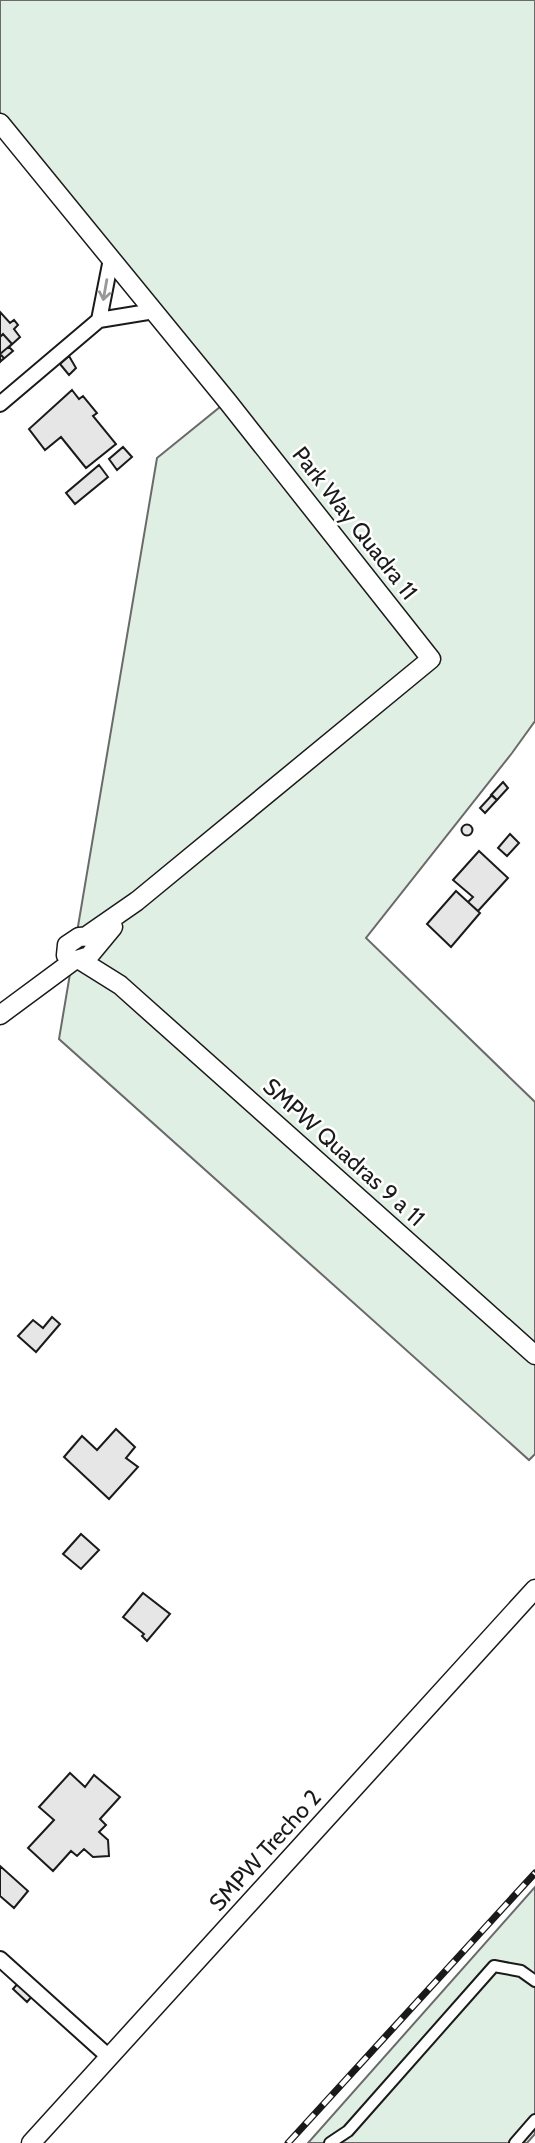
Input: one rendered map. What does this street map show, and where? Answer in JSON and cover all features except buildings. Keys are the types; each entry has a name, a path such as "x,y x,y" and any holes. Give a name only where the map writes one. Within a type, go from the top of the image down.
{"street":[{"name":"Park Way Quadra 11","path":"0,125 154,311 431,659 137,901 83,950 0,1015"},
{"path":"99,320 111,259"},
{"path":"0,404 99,320 154,311"},
{"name":"SMPW Quadras 9 a 11","path":"83,950 535,1355"},
{"name":"SMPW Trecho 2","path":"31,2143 535,1589"},
{"path":"0,1959 109,2057"},
{"path":"330,2143 348,2131 494,1966 521,1971 535,1981"},
{"path":"514,2143 535,2120"}],"green space":[{"path":"0,0 535,0 535,721 366,938 535,1102 535,1454 529,1460 59,1039 157,458 231,398 0,123"},
{"path":"535,1887 535,2134 527,2143 308,2143"}],"railway":[{"path":"288,2143 535,1873"}]}
